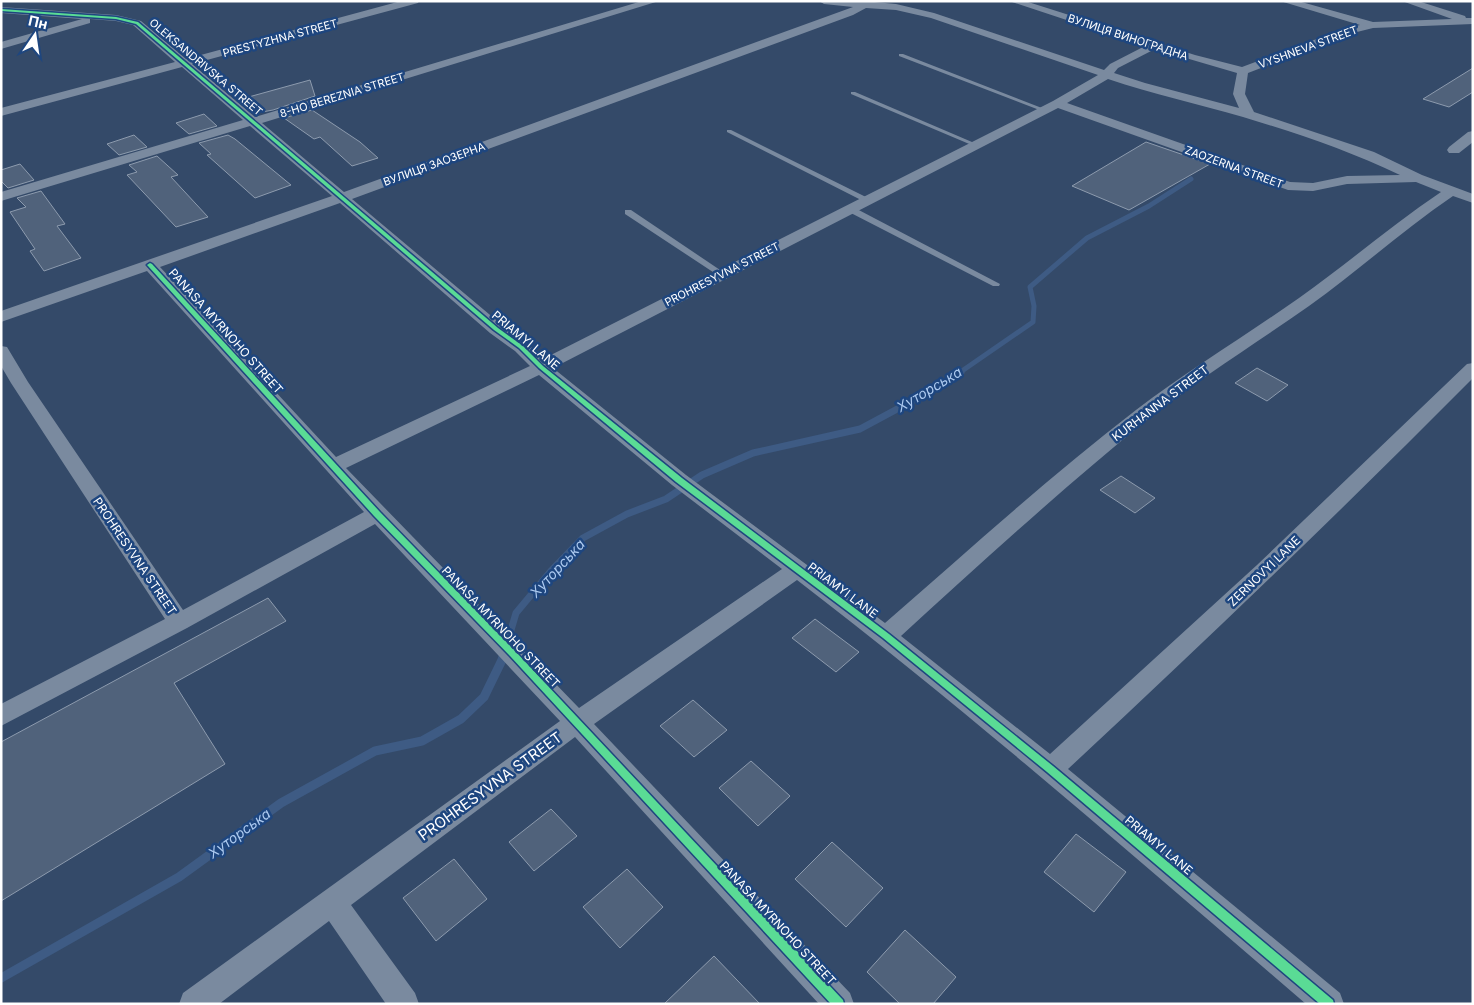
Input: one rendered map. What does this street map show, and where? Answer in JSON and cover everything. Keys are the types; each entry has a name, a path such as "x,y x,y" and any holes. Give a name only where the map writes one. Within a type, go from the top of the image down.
{"street":[{"name":"PRESTYZHNA STREET","path":"1,112 414,1"},
{"name":"8-HO BEREZNIA STREET","path":"1,197 654,1"},
{"path":"824,1 896,7 934,16 1106,74 1184,98 1249,115 1368,155 1395,166 1417,178"},
{"name":"ВУЛИЦЯ ВИНОГРАДНА","path":"1014,1 1243,71"},
{"name":"VYSHNEVA STREET","path":"1285,1 1373,25"},
{"path":"1407,1 1472,21"},
{"name":"ВУЛИЦЯ ЗАОЗЕРНА","path":"1,317 341,198 647,85 850,13 863,5"},
{"name":"OLEKSANDRIVSKA STREET","path":"1,10 105,17 137,23 186,63 341,198"},
{"path":"1,46 70,25 105,17"},
{"path":"1373,25 1420,25 1472,21"},
{"name":"VYSHNEVA STREET","path":"1243,71 1350,30 1373,25"},
{"name":"PROHRESYVNA STREET","path":"333,466 540,367 1051,107 1106,74 1114,66 1155,45"},
{"path":"1243,71 1238,89 1240,102 1249,115"},
{"name":"ZAOZERNA STREET","path":"1051,107 1288,186 1313,187 1338,180 1417,178 1473,199"},
{"path":"1454,150 1473,135"},
{"name":"KURHANNA STREET","path":"886,636 1013,523 1143,414 1234,348 1304,302 1452,191"},
{"name":"PRIAMYI LANE","path":"341,198 496,329 521,347 540,367 686,486 886,636 1050,769 1330,1004"},
{"name":"PANASA MYRNOHO STREET","path":"150,265 377,514 507,648 839,1004"},
{"name":"PROHRESYVNA STREET","path":"1,351 20,383 179,622 377,514"},
{"name":"ZERNOVYI LANE","path":"1050,769 1203,629 1473,368"},
{"name":"PROHRESYVNA STREET","path":"194,1004 576,722 797,569"},
{"path":"1,716 179,622"},
{"path":"332,902 404,1004"}],"lane":[{"path":"901,55 1051,107"},
{"path":"853,93 976,145"},
{"path":"729,131 868,200"},
{"path":"850,209 996,284"},
{"path":"628,212 722,274"}],"building":[{"path":"1473,68 1473,92 1449,107 1423,99"},
{"path":"310,80 315,96 273,110 262,112 245,98"},
{"path":"312,110 360,142 378,158 352,166 320,137 314,139 284,118"},
{"path":"204,114 217,126 189,134 176,123"},
{"path":"134,135 147,147 119,155 107,144"},
{"path":"228,135 291,185 255,198 207,155 211,154 199,143"},
{"path":"1146,142 1210,164 1129,210 1072,186"},
{"path":"157,156 178,175 171,177 208,217 176,227 127,175 137,172 129,165"},
{"path":"20,164 34,180 8,188 1,181 1,170"},
{"path":"41,191 65,224 57,226 81,258 44,271 30,251 35,249 10,212 26,207 17,198"},
{"path":"1257,368 1288,385 1267,401 1235,383"},
{"path":"1121,476 1155,498 1135,513 1100,490"},
{"path":"268,598 286,621 174,683 225,764 1,901 1,742"},
{"path":"815,619 859,652 836,672 792,638"},
{"path":"693,700 727,730 694,757 660,726"},
{"path":"751,761 790,796 758,826 719,788"},
{"path":"551,809 577,836 534,871 509,842"},
{"path":"1076,834 1126,872 1094,912 1044,872"},
{"path":"832,842 883,888 846,927 795,879"},
{"path":"454,859 487,899 436,941 403,898"},
{"path":"627,869 663,907 620,948 583,907"},
{"path":"905,930 956,977 933,1004 900,1004 867,972"},
{"path":"714,956 760,1004 664,1004"}],"waterway":[{"name":"Хуторська","path":"959,373 1033,322 1034,306 1030,287 1087,238 1149,206 1191,179"},
{"name":"Хуторська","path":"506,647 516,613 551,571 583,538 627,514 666,499 702,475 753,453 860,429 927,393 961,372"},
{"name":"Хуторська","path":"1,978 179,877 281,803 375,751 422,741 461,719 484,697 502,660 506,646"}],"cycle path":[{"path":"1,10 116,18 137,23 496,329 521,347 541,367 679,480 886,636 1050,769 1329,1004"},
{"path":"150,265 377,514 513,654 839,1004"}]}
